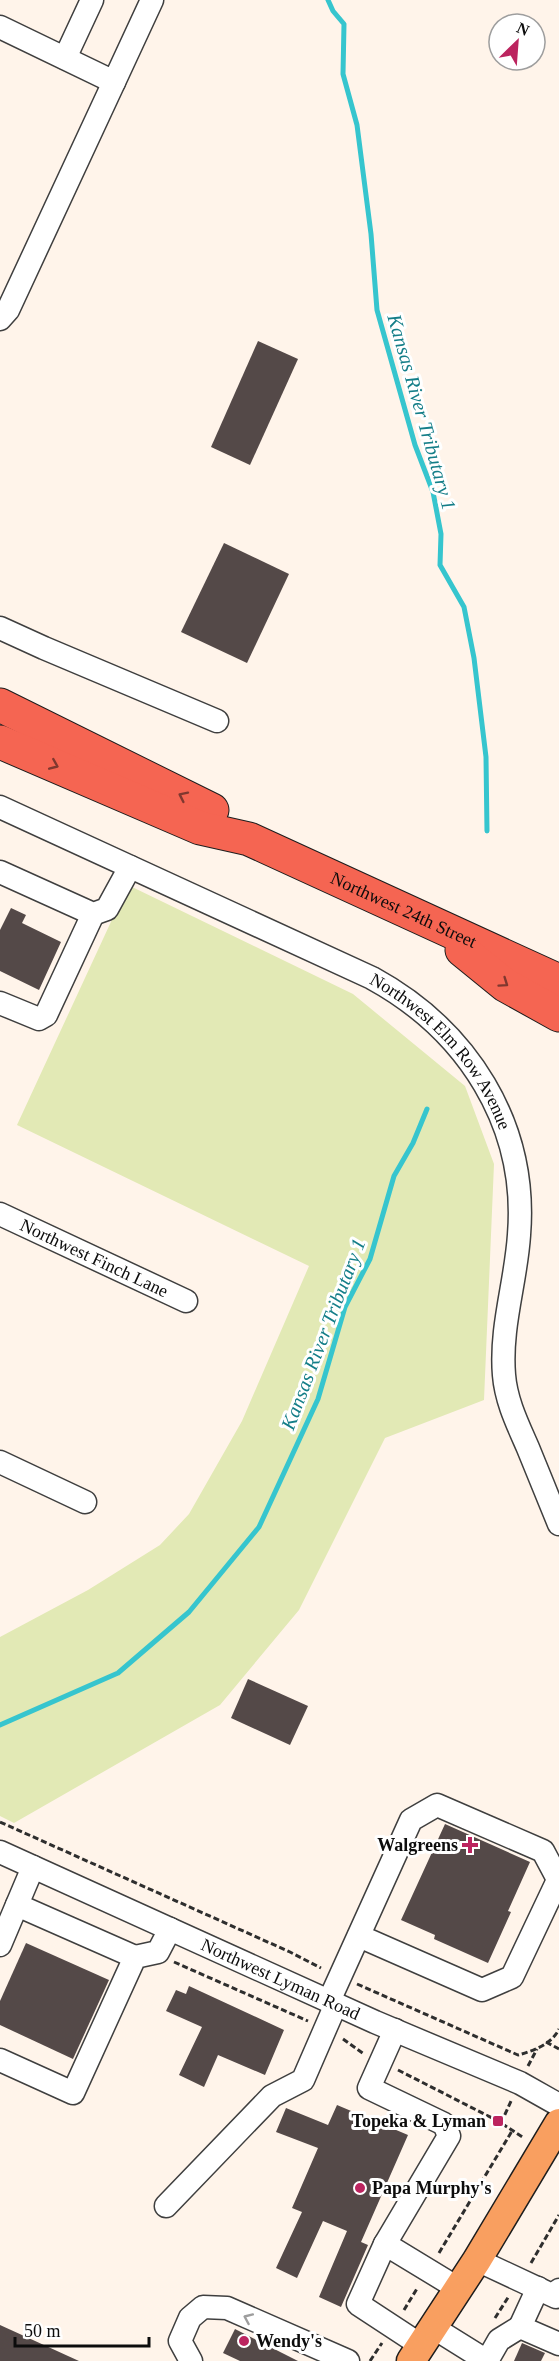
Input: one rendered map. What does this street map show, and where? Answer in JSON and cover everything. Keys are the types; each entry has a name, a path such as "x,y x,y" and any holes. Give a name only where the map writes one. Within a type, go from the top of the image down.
{"highway":[{"name":"Northwest 24th Street","path":"0,705 216,812 249,839"},
{"name":"Northwest 24th Street","path":"0,742 200,828 249,839 559,981"},
{"path":"426,920 505,985 559,1016"},
{"path":"470,940 559,961"}],"main road":[{"path":"422,2345 477,2260 559,2123"}],"street":[{"path":"65,58 92,0"},
{"path":"0,319 8,310 152,0"},
{"path":"0,27 114,82"},
{"path":"0,628 217,722"},
{"name":"Northwest Elm Row Avenue","path":"0,807 392,989 418,1007 445,1031 481,1077 506,1129 520,1201 517,1255 503,1341 507,1393 559,1524"},
{"path":"0,872 93,914 107,909 130,867"},
{"path":"0,1003 39,1019 46,1015 93,914"},
{"name":"Northwest Finch Lane","path":"0,1214 186,1301"},
{"path":"1,1466 85,1502"},
{"path":"166,2206 272,2096 303,2080 333,2002 340,1976 411,1820 437,1805 543,1851 559,1881 512,1977 482,1990 359,1935"},
{"name":"Northwest Lyman Road","path":"0,1852 520,2084 559,2105"},
{"path":"0,1945 33,1867"},
{"path":"17,1905 135,1957 158,1952 170,1929"},
{"path":"0,2060 73,2093 135,1957"},
{"path":"395,2030 369,2088 444,2124 448,2136 385,2244 358,2304 422,2345 487,2361 499,2340 520,2327 549,2289 477,2260"},
{"path":"385,2244 459,2289"},
{"path":"191,2361 180,2341 190,2318 203,2307 227,2308 318,2356 348,2361"},
{"path":"520,2327 559,2344"}],"path":[{"path":"0,1822 518,2055 537,2049 559,2029"},
{"path":"339,2036 361,2053 498,2121 512,2131 370,2361"},
{"path":"546,2042 559,2049"}],"green space":[{"path":"128,885 353,994 465,1086 494,1164 484,1400 385,1438 299,1610 220,1705 14,1823 0,1816 0,1637 88,1590 160,1545 189,1514 242,1421 309,1266 17,1125"}],"building":[{"path":"258,341 298,359 250,465 211,447"},
{"path":"224,543 289,574 247,663 181,632"},
{"path":"11,908 26,915 22,923 61,942 39,990 0,971 0,930"},
{"path":"248,1679 308,1706 290,1745 231,1718"},
{"name":"Walgreens","path":"445,1824 530,1862 488,1963 434,1939 435,1935 401,1920"},
{"path":"26,1943 109,1980 73,2059 0,2025 0,2001"},
{"path":"189,1986 284,2030 265,2075 218,2055 204,2087 179,2075 202,2027 166,2011 176,1990 186,1994"},
{"path":"337,2105 408,2135 361,2242 368,2245 341,2307 319,2297 347,2231 323,2221 297,2278 276,2268 302,2212 292,2208 318,2148 276,2132 286,2108 328,2125"},
{"path":"0,2325 79,2361 0,2361"},
{"name":"Wendy's","path":"235,2329 298,2361 240,2361 223,2353"},
{"path":"522,2343 545,2353 541,2361 514,2361"}],"waterway":[{"name":"Kansas River Tributary 1","path":"328,0 333,11 344,24 343,74 357,125 371,234 377,310 415,445 433,492 441,534 440,565 464,607 474,658 486,757 487,831"},
{"name":"Kansas River Tributary 1","path":"0,1725 118,1673 189,1612 259,1527 318,1399 345,1307 370,1259 394,1176 413,1143 427,1109"}],"place":[{"name":"Walgreens","path":"470,1845"},
{"name":"Topeka & Lyman","path":"498,2121"},
{"name":"Papa Murphy's","path":"360,2188"},
{"name":"Wendy's","path":"244,2341"}]}
